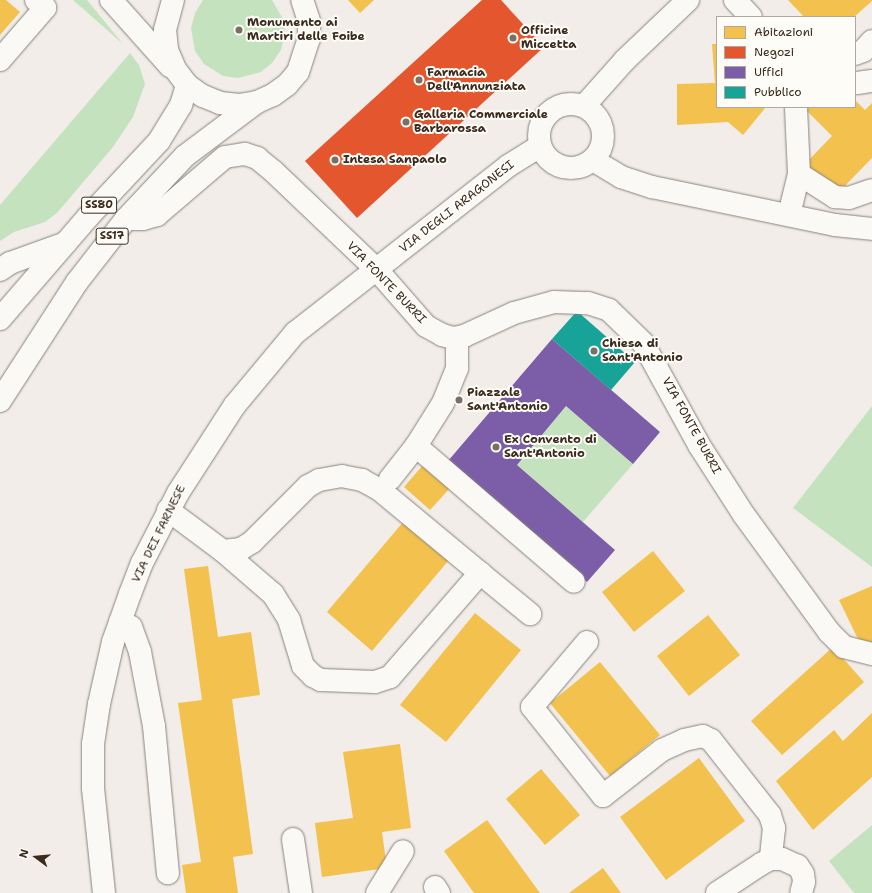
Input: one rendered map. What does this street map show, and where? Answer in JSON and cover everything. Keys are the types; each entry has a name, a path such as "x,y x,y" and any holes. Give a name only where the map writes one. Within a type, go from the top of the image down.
{"street":[{"path":"0,60 45,8 36,0"},
{"path":"111,0 184,81 203,96 220,103 239,105 257,102 280,90 296,75 305,56 310,30 312,0"},
{"path":"173,0 166,20 166,40 170,60 184,81"},
{"path":"302,0 310,30"},
{"path":"584,106 625,60 688,0"},
{"path":"735,0 750,16"},
{"path":"856,54 863,51 872,41"},
{"name":"SS80","path":"0,319 66,243 159,141 181,105 184,81"},
{"name":"SS17","path":"0,401 77,282 126,219 185,156 257,102"},
{"path":"563,104 584,106 593,112 603,131 600,151 593,160 584,166 563,167 553,163 540,146 540,125 553,108 563,104"},
{"path":"788,215 799,174 796,108"},
{"name":"VIA DEGLI ARAGONESI","path":"377,270 508,166 540,146"},
{"name":"VIA FONTE BURRI","path":"126,219 143,219 157,215 228,156 238,153 251,156 273,171 377,270 426,326 442,335 457,338 514,313 554,302 596,304 615,314 643,344 699,445 744,515 829,632 844,647 872,654"},
{"path":"593,160 621,177 652,187 835,225 872,229"},
{"path":"799,174 835,198 849,198 872,190"},
{"path":"0,270 10,263 66,243"},
{"name":"VIA DEI FARNESE","path":"104,893 94,814 93,744 102,685 120,622 142,563 168,510 216,432 276,354 312,318 377,270"},
{"path":"390,479 416,446 443,403 454,380 458,358 457,338"},
{"path":"416,446 574,582"},
{"path":"223,550 235,551 246,547 314,482 334,477 349,477 368,483 380,490 530,614"},
{"path":"168,510 223,550 276,598 289,620 303,666 313,676 325,680 375,682 390,678 480,573"},
{"path":"120,622 131,627 140,652 154,726 168,873"},
{"path":"587,642 532,707 603,796 662,750 684,740 703,736 712,740 770,815 774,828 771,859"},
{"path":"293,839 301,893"},
{"path":"377,893 403,851"},
{"path":"717,893 771,859 782,859 798,866 804,882 801,893"}],"green space":[{"path":"73,0 87,0 123,44"},
{"path":"203,0 272,0 283,19 285,34 281,50 272,63 261,72 238,78 223,76 204,64 195,51 191,28 195,13"},
{"path":"130,53 139,65 145,84 133,117 113,147 57,213 45,222 14,232 0,241 0,205"},
{"path":"566,406 633,464 583,522 517,465"},
{"path":"872,406 872,567 793,508"},
{"path":"872,825 872,893 854,893 829,861"}],"building: Abitazioni":[{"path":"0,0 6,0 20,12 0,35"},
{"path":"348,0 374,0 360,13"},
{"path":"788,0 872,0 855,16 803,16"},
{"path":"712,44 716,44 716,108 765,108 743,135 728,122 677,125 677,84 715,83"},
{"path":"856,101 865,110 872,103 872,158 836,195 805,164 832,136 806,110 808,108 856,108"},
{"path":"423,465 450,488 430,510 404,487"},
{"path":"404,521 449,560 372,651 327,612"},
{"path":"653,551 685,591 634,632 602,592"},
{"path":"208,566 218,637 251,632 260,695 232,699 253,854 233,857 238,893 186,893 182,865 201,862 178,703 202,700 184,569"},
{"path":"872,586 872,648 861,645 839,600"},
{"path":"475,613 521,650 446,742 400,705"},
{"path":"708,615 740,655 689,696 657,656"},
{"path":"833,647 864,682 782,755 751,721"},
{"path":"600,662 660,735 610,776 550,703"},
{"path":"872,713 872,777 813,830 776,781 834,730 843,741"},
{"path":"400,744 411,828 382,832 387,868 322,877 315,823 353,818 343,752"},
{"path":"699,758 745,821 666,880 620,817"},
{"path":"541,769 580,815 545,845 506,799"},
{"path":"487,820 540,893 474,893 444,851"},
{"path":"603,868 621,893 569,893"}],"building: Negozi":[{"name":"Galleria Commerciale Barbarossa","path":"482,0 501,0 544,47 357,218 305,161"}],"building: Uffici":[{"name":"Ex Convento di Sant'Antonio","path":"552,339 660,432 633,464 566,406 517,465 615,550 587,582 448,461"}],"building: Pubblico":[{"name":"Chiesa di Sant'Antonio","path":"577,311 635,362 611,390 552,339"}],"place":[{"name":"Monumento ai Martiri delle Foibe","path":"239,30"},
{"name":"Officine Miccetta","path":"513,38"},
{"name":"Farmacia Dell'Annunziata","path":"419,80"},
{"name":"Galleria Commerciale Barbarossa","path":"406,122"},
{"name":"Intesa Sanpaolo","path":"335,160"},
{"name":"Chiesa di Sant'Antonio","path":"594,351"},
{"name":"Piazzale Sant'Antonio","path":"459,400"},
{"name":"Ex Convento di Sant'Antonio","path":"496,447"}]}
